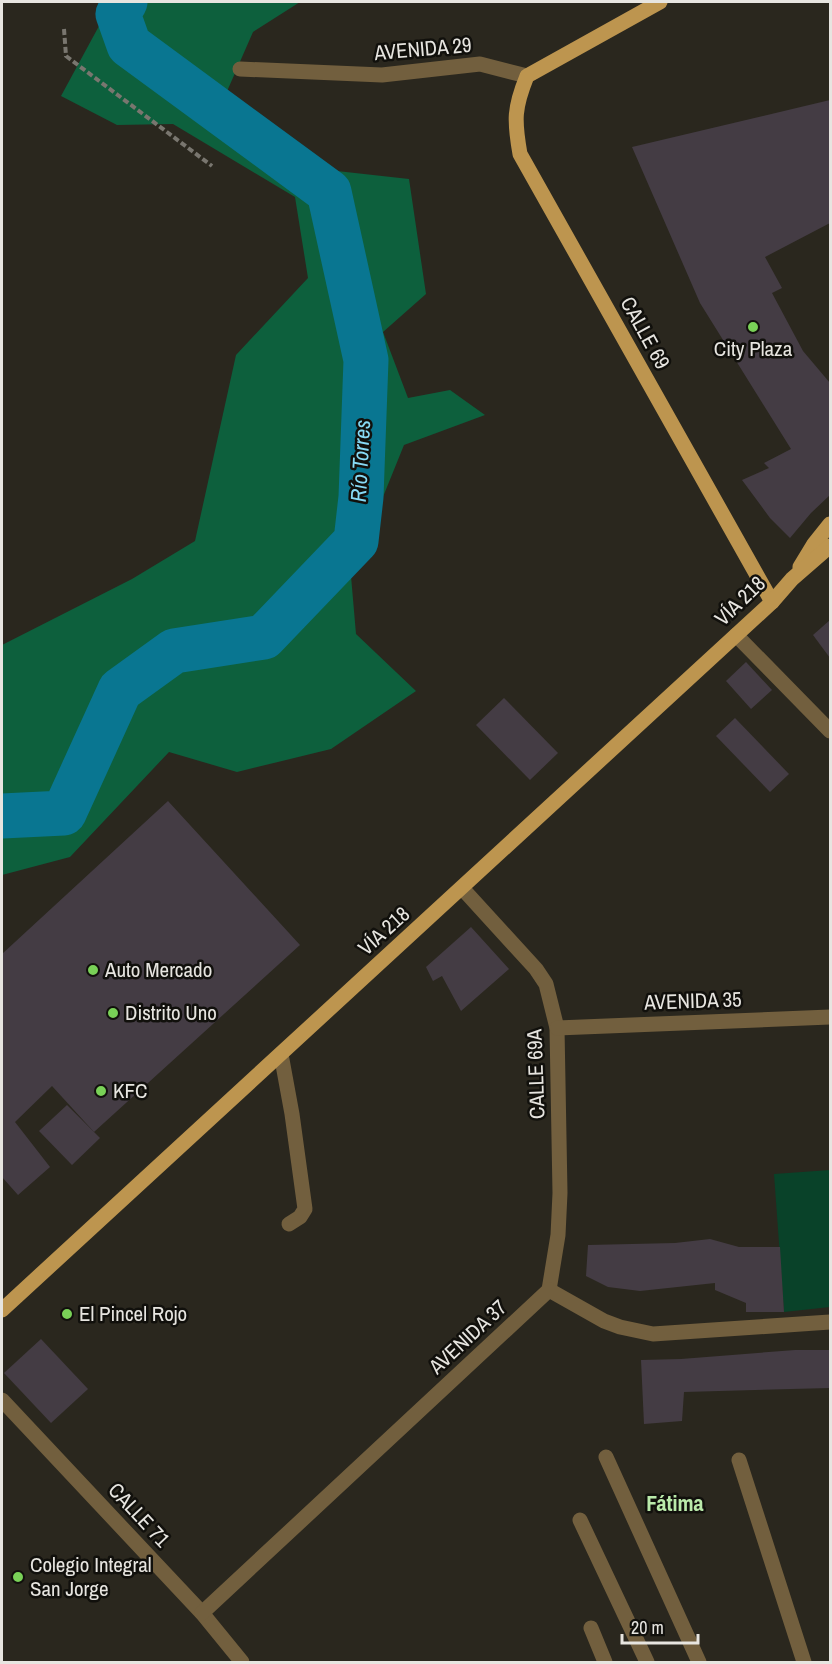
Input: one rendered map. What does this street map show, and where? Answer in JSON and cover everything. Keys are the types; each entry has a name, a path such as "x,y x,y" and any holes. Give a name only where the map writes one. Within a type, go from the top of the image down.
{"main road":[{"path":"527,76 660,2"},
{"name":"CALLE 69","path":"527,76 518,97 515,124 520,154 772,602"},
{"name":"VÍA 218","path":"792,579 814,544 831,524"},
{"name":"VÍA 218","path":"2,1310 772,602 792,579 831,546"}],"street":[{"name":"AVENIDA 29","path":"240,69 382,75 480,63 527,76"},
{"path":"736,635 831,731"},
{"name":"CALLE 69A","path":"462,888 536,969 546,984 557,1028 559,1203 558,1235 549,1290"},
{"name":"AVENIDA 35","path":"557,1028 831,1017"},
{"path":"281,1054 305,1209 300,1217 289,1224"},
{"path":"549,1290 604,1321 653,1334 831,1322"},
{"name":"AVENIDA 37","path":"202,1613 549,1290"},
{"name":"CALLE 71","path":"2,1400 202,1613 242,1662"},
{"path":"606,1457 699,1662"},
{"path":"739,1460 804,1662"},
{"path":"580,1520 647,1662"},
{"path":"591,1628 605,1662"}],"path":[{"path":"64,29 66,56 212,166"}],"green space":[{"path":"112,2 300,2 253,32 221,105 276,158 310,168 409,179 426,294 383,332 408,398 450,390 485,415 404,445 351,576 356,634 416,691 331,749 237,772 169,752 70,857 2,875 2,645 132,579 195,541 236,355 308,278 295,197 173,124 117,125 61,96"},
{"path":"830,1170 830,1307 784,1312 774,1174"}],"building":[{"name":"City Plaza","path":"830,100 830,223 765,257 782,288 772,293 803,351 830,383 830,495 790,538 770,518 742,480 769,468 764,463 791,449 700,303 632,147"},
{"path":"830,620 830,658 813,635"},
{"path":"746,662 772,690 751,709 726,681"},
{"path":"504,698 558,753 530,780 476,725"},
{"path":"735,718 789,774 770,792 716,736"},
{"name":"Distrito Uno","path":"168,801 300,945 94,1132 52,1086 15,1122 50,1167 18,1195 2,1177 2,954"},
{"path":"471,927 509,969 461,1011 442,976 433,981 426,967"},
{"path":"67,1105 100,1138 72,1165 39,1131"},
{"path":"710,1239 739,1247 780,1247 784,1312 746,1312 746,1303 715,1290 715,1283 640,1291 608,1287 586,1276 588,1245 675,1243"},
{"path":"41,1339 88,1389 51,1423 4,1373"},
{"path":"795,1350 830,1350 830,1388 684,1392 682,1421 644,1424 641,1360"}],"waterway":[{"name":"Río Torres","path":"2,816 64,813 120,690 174,651 264,637 356,541 361,497 366,360 329,192 129,45 118,14 125,2"}],"place":[{"name":"City Plaza","path":"753,327"},
{"name":"Auto Mercado","path":"93,970"},
{"name":"Distrito Uno","path":"113,1013"},
{"name":"KFC","path":"101,1091"},
{"name":"El Pincel Rojo","path":"67,1314"},
{"name":"Colegio Integral San Jorge","path":"18,1577"}],"district":[{"name":"Fátima","path":"675,1503"}]}
